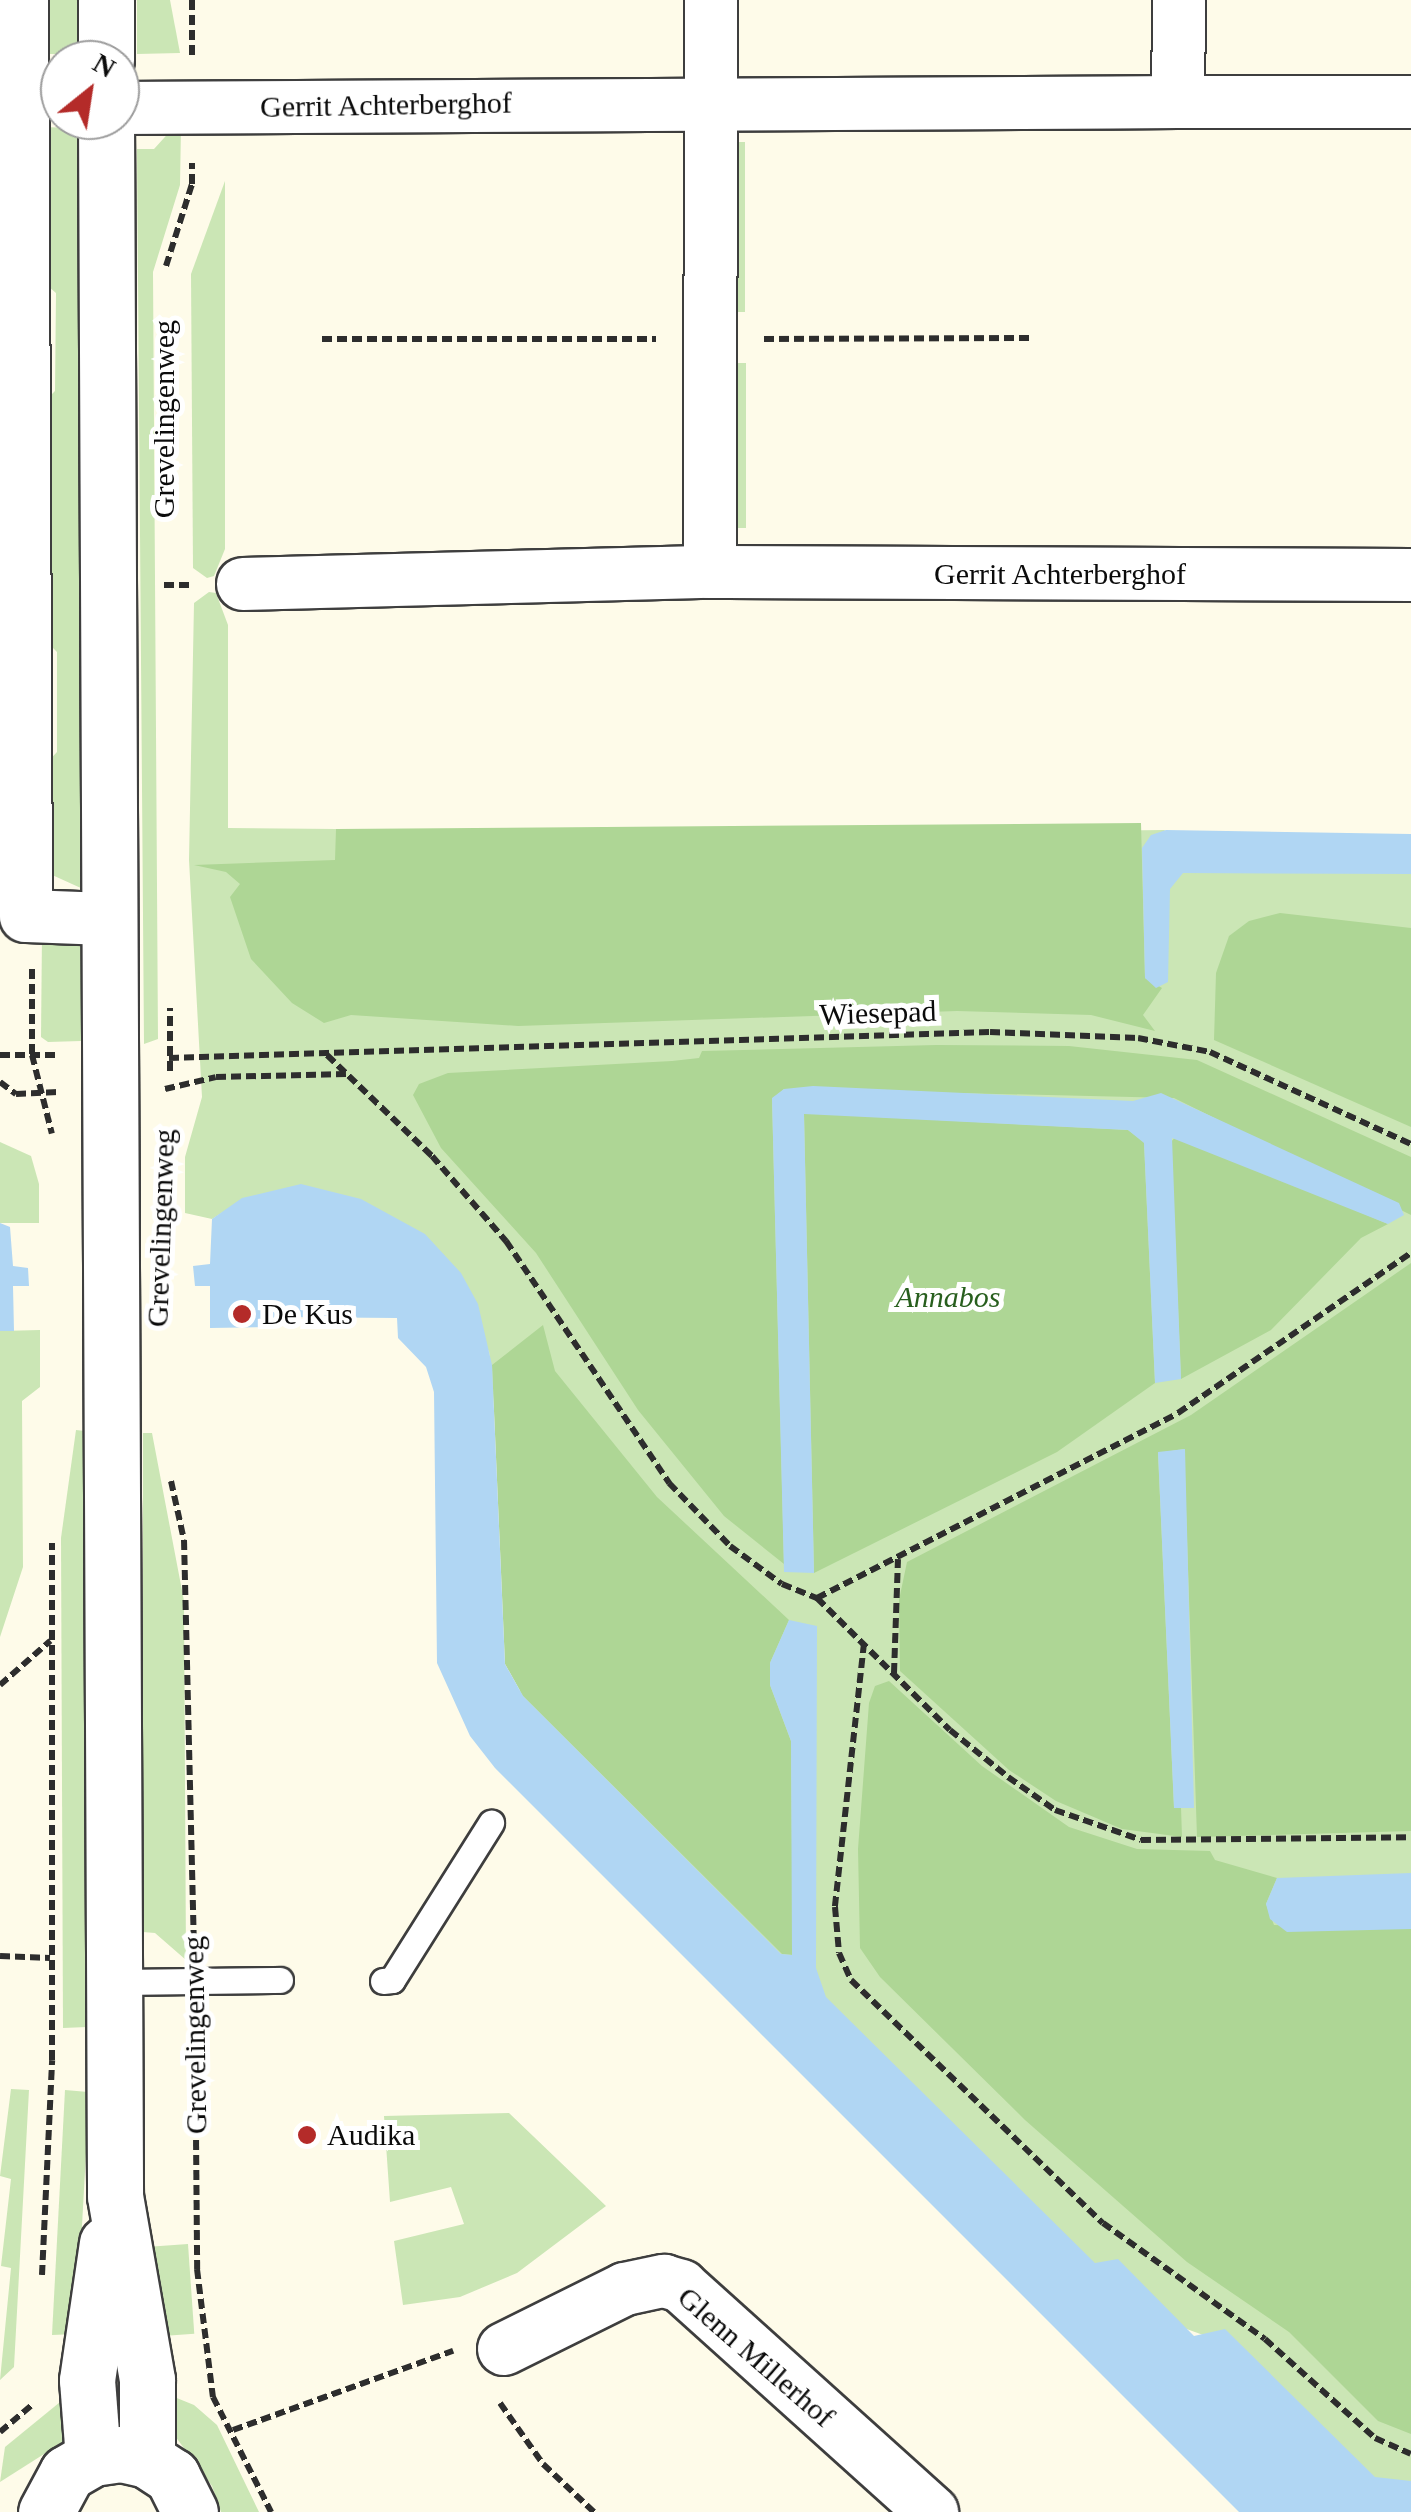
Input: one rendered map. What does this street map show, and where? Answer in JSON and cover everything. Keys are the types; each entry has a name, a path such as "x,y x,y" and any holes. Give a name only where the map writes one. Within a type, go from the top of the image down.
{"street":[{"path":"22,0 26,916 106,919"},
{"path":"106,0 106,40"},
{"path":"710,572 711,0"},
{"path":"1178,102 1179,0"},
{"name":"Gerrit Achterberghof","path":"140,108 712,100 1411,102"},
{"name":"Grevelingenweg","path":"106,140 106,919 112,1088 115,2196 146,2380 148,2460"},
{"name":"Gerrit Achterberghof","path":"243,584 710,572 1411,575"},
{"name":"Grevelingenweg","path":"93,2458 86,2380 115,2196"},
{"name":"Glenn Millerhof","path":"488,2363 625,2289 664,2281 680,2286 932,2512"},
{"path":"32,2503 67,2473 93,2458 120,2454 148,2460 172,2476 190,2512"}],"lane":[{"path":"383,1982 392,1980 492,1823"},
{"path":"113,1982 280,1980"}],"path":[{"name":"Grevelingenweg","path":"163,286 192,184 192,0"},
{"path":"164,566 164,605"},
{"path":"26,916 32,932 32,1055 56,1145"},
{"name":"Grevelingenweg","path":"166,1106 172,1058 170,1004"},
{"name":"Wiesepad","path":"172,1058 990,1032 1138,1038 1210,1052 1411,1144"},
{"path":"326,1054 432,1156 506,1241 669,1483 730,1546 782,1584 817,1598 1008,1777 1101,1830 1185,1843 1411,1836"},
{"path":"0,1056 32,1055"},
{"path":"0,1082 16,1094 40,1096 112,1088 168,1089 216,1077 347,1074"},
{"path":"817,1598 1178,1413 1390,1273 1411,1253"},
{"name":"Grevelingenweg","path":"167,1466 184,1540 197,2269 213,2398"},
{"path":"41,2292 50,1958 52,1522"},
{"path":"894,1674 898,1559"},
{"path":"0,1685 50,1641"},
{"path":"864,1642 835,1907 839,1954 851,1980 1102,2223 1265,2339 1375,2438 1411,2454"},
{"path":"0,1956 50,1958"},
{"path":"233,2430 488,2363 543,2464 594,2512"}],"green space":[{"path":"39,0 79,0 79,40 40,40 39,54"},
{"path":"137,0 170,0 180,53 140,54"},
{"path":"39,127 40,140 80,140 83,889 50,874 42,768 57,752 57,652 41,636 41,405 55,391 56,293 40,279"},
{"path":"174,127 181,127 180,185 153,272 158,1039 144,1044 137,149 154,149"},
{"path":"729,142 745,142 745,312 729,312"},
{"path":"225,181 225,549 214,576 207,578 193,568 191,274"},
{"path":"731,363 746,363 746,528 731,528"},
{"name":"Annabos","path":"209,592 216,593 228,625 228,828 336,829 336,848 468,838 1164,830 1199,848 1411,851 1411,2485 1375,2478 1206,2336 1120,2305 522,1713 489,1351 223,1212 212,1219 185,1213 185,1157 202,1097 189,860 194,603"},
{"path":"1141,823 1145,978 1162,988 1143,1015 1155,1031 1091,1015 957,1011 518,1026 351,1015 324,1023 292,1003 251,959 230,897 240,884 226,872 194,865 335,860 336,829"},
{"path":"1280,913 1411,928 1411,1127 1214,1040 1216,973 1229,936 1249,921"},
{"path":"83,934 81,1041 48,1042 41,1037 42,935"},
{"path":"1069,1046 1197,1060 1411,1157 1411,1215 1174,1098 784,1089 772,1099 784,1564 724,1516 638,1410 536,1253 441,1148 413,1095 419,1084 448,1073 672,1061 699,1058 702,1051"},
{"path":"804,1113 1128,1130 1144,1142 1155,1383 1057,1452 814,1573"},
{"path":"1177,1135 1388,1224 1361,1238 1271,1330 1181,1379 1171,1142"},
{"path":"0,1142 31,1156 39,1184 39,1223 0,1223"},
{"path":"1411,1263 1411,1831 1197,1837 1184,1449 1158,1453 1174,1807 1181,1807 1182,1837 1122,1829 1056,1801 1009,1770 900,1671 899,1600 907,1562 1191,1415"},
{"path":"543,1325 555,1371 657,1497 789,1620 770,1663 770,1685 791,1741 793,1955 782,1954 523,1696 505,1664 492,1365"},
{"path":"40,1330 40,1387 22,1401 23,1567 0,1637 0,1331"},
{"path":"76,1430 85,1431 87,2027 63,2028 61,1538"},
{"path":"143,1433 152,1433 184,1601 186,1960 155,1933 143,1932"},
{"path":"889,1681 982,1766 1069,1827 1137,1849 1210,1851 1215,1860 1277,1878 1266,1904 1274,1925 1411,1929 1411,2434 1378,2421 1289,2332 1187,2262 1025,2120 880,1977 860,1948 858,1849 869,1703 875,1686"},
{"path":"11,2089 29,2090 14,2367 0,2380 11,2268 1,2266 11,2179 0,2176"},
{"path":"65,2090 88,2092 88,2117 76,2334 52,2335"},
{"path":"509,2113 606,2206 517,2273 460,2297 403,2305 394,2241 464,2224 451,2187 390,2202 384,2116"},
{"path":"188,2244 194,2334 159,2336 153,2246"},
{"path":"162,2392 194,2405 217,2425 259,2512 221,2512 212,2486 172,2432"},
{"path":"65,2398 70,2428 63,2442 0,2482 5,2447"}],"water":[{"path":"1166,830 1411,834 1411,874 1183,873 1170,889 1168,982 1156,988 1145,978 1142,848 1151,835"},
{"path":"813,1086 1133,1101 1161,1093 1399,1203 1404,1215 1388,1224 1172,1138 1181,1379 1155,1383 1144,1143 1128,1130 804,1114 814,1573 784,1572 772,1098 784,1089"},
{"path":"301,1184 361,1199 425,1234 461,1273 478,1304 492,1365 505,1664 523,1696 781,1954 792,1955 791,1741 770,1685 770,1663 789,1620 817,1626 816,1968 826,1997 1095,2263 1118,2259 1194,2336 1225,2329 1375,2477 1411,2481 1411,2512 1239,2512 495,1768 470,1736 437,1663 434,1392 426,1367 398,1338 397,1318 279,1317 278,1327 210,1328 210,1286 195,1286 193,1266 210,1264 212,1219 242,1198"},
{"path":"0,1223 10,1227 13,1266 28,1268 29,1286 13,1286 14,1331 0,1331"},
{"path":"1185,1449 1194,1808 1174,1808 1158,1452"},
{"path":"1411,1873 1411,1929 1287,1932 1270,1919 1266,1904 1277,1878"}],"place":[{"name":"De Kus","path":"242,1314"},
{"name":"Audika","path":"307,2135"}]}
